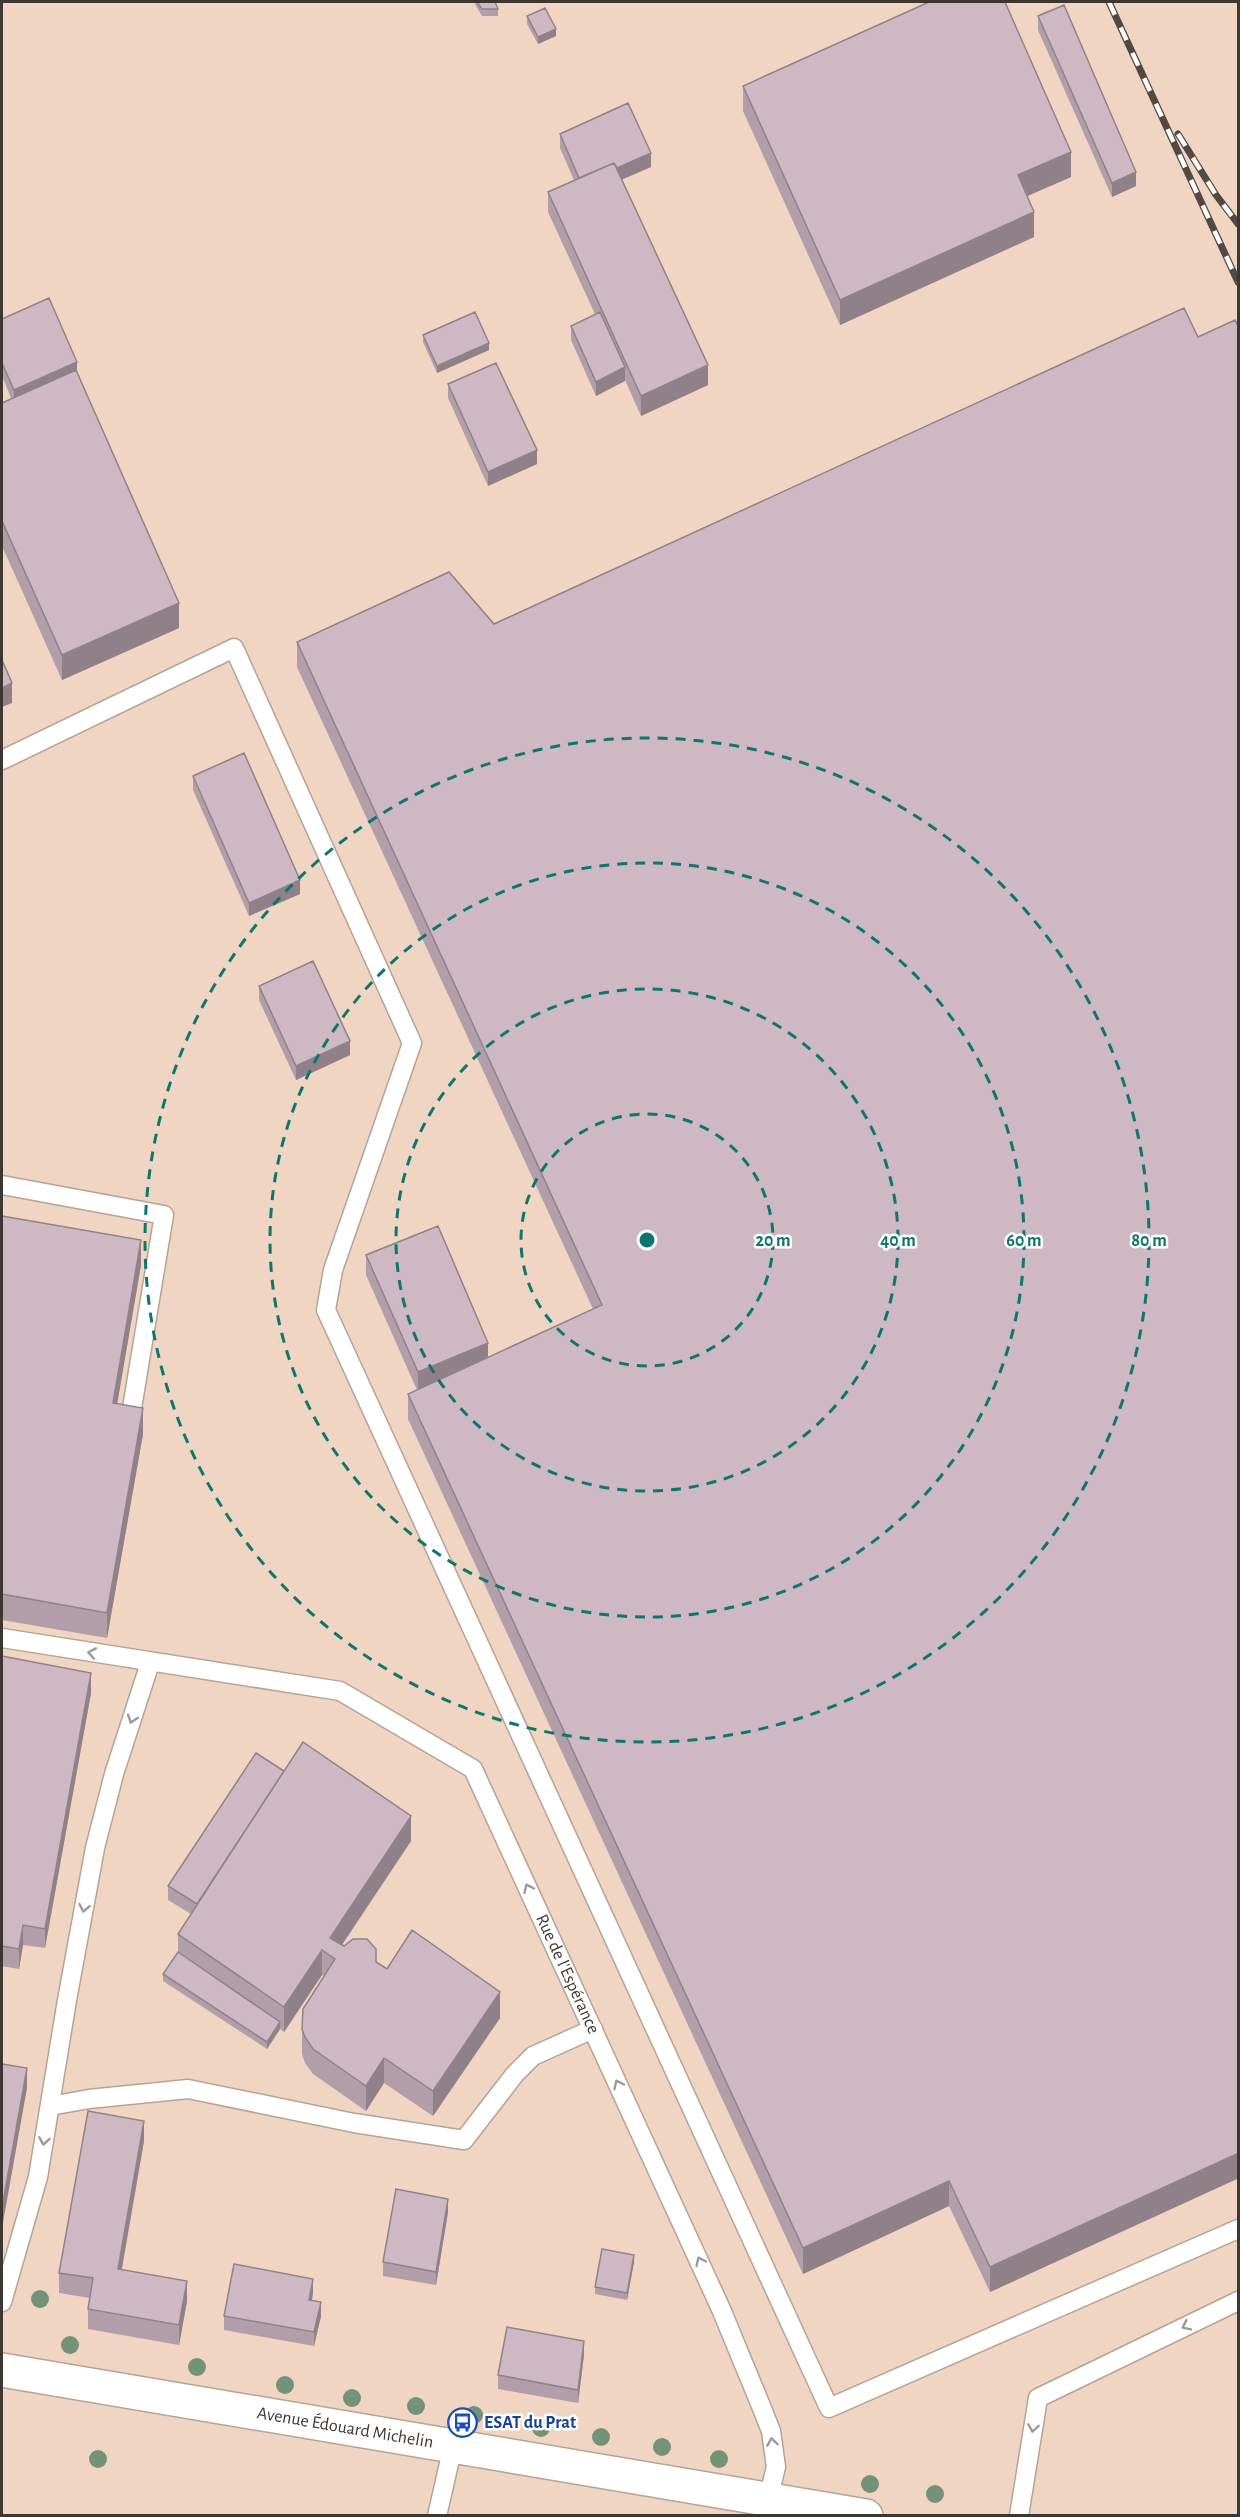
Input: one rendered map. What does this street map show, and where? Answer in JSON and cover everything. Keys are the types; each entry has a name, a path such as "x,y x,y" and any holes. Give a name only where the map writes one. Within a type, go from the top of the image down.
{"main road":[{"name":"Avenue Édouard Michelin","path":"2,2370 866,2516"}],"lane":[{"path":"2,760 234,648 412,1042 333,1270 326,1310 829,2408 1239,2229"},
{"path":"2,1185 164,1215 132,1408"},
{"name":"Rue de l'Espérance","path":"2,1638 340,1691 473,1769 721,2308 771,2431 776,2467 768,2499"},
{"path":"2,2302 38,2177 95,1848 114,1774 150,1663"},
{"path":"50,2106 89,2099 188,2089 354,2123 464,2140 515,2074 532,2056 593,2029"},
{"path":"1019,2516 1038,2398 1239,2301"},
{"path":"437,2516 453,2446"}],"shaded area":[{"path":"2,2 1238,2 1238,2515 2,2516"}],"building":[{"path":"477,2 495,2 498,9 482,9"},
{"path":"929,2 1005,2 1071,152 1018,175 1034,212 840,300 743,86"},
{"path":"1064,5 1136,172 1112,183 1038,16"},
{"path":"545,8 556,29 538,37 527,16"},
{"path":"628,103 651,153 617,168 614,163 579,178 560,134"},
{"path":"614,163 708,365 641,396 548,192"},
{"path":"49,298 77,362 14,390 2,363 2,319"},
{"path":"1184,308 1198,337 1235,320 1239,328 1239,2153 990,2267 949,2181 803,2248 408,1394 602,1305 297,642 449,572 494,624"},
{"path":"475,312 489,343 437,366 423,335"},
{"path":"600,312 625,367 596,382 571,326"},
{"path":"496,363 537,450 488,472 448,384"},
{"path":"76,370 179,603 62,655 2,521 2,403"},
{"path":"2,660 12,683 2,688"},
{"path":"244,753 300,880 249,903 193,776"},
{"path":"313,961 350,1041 296,1066 259,986"},
{"path":"2,1216 141,1240 113,1403 143,1408 107,1613 2,1594"},
{"path":"438,1226 488,1343 418,1372 366,1255"},
{"path":"2,1656 91,1673 45,1929 23,1925 19,1949 2,1946"},
{"path":"303,1742 411,1816 330,1938 344,1946 353,1939 367,1939 376,1949 376,1962 387,1969 412,1930 500,1992 433,2091 384,2058 366,2086 313,2049 302,2029 303,2009 335,1959 322,1950 284,2007 178,1934"},
{"path":"256,1753 284,1771 197,1904 168,1886"},
{"path":"178,1952 280,2022 267,2042 163,1974"},
{"path":"2,2064 27,2068 2,2208"},
{"path":"88,2111 144,2121 118,2269 187,2281 179,2325 88,2309 93,2278 59,2273"},
{"path":"396,2189 448,2199 436,2272 383,2262"},
{"path":"602,2249 634,2255 627,2293 595,2287"},
{"path":"234,2264 313,2279 309,2300 321,2302 314,2332 224,2316"},
{"path":"507,2327 584,2341 578,2390 498,2375"}],"railway":[{"path":"1109,2 1238,282"},
{"path":"1178,134 1216,195 1238,224"}],"place":[{"name":"ESAT du Prat","path":"463,2423"}]}
